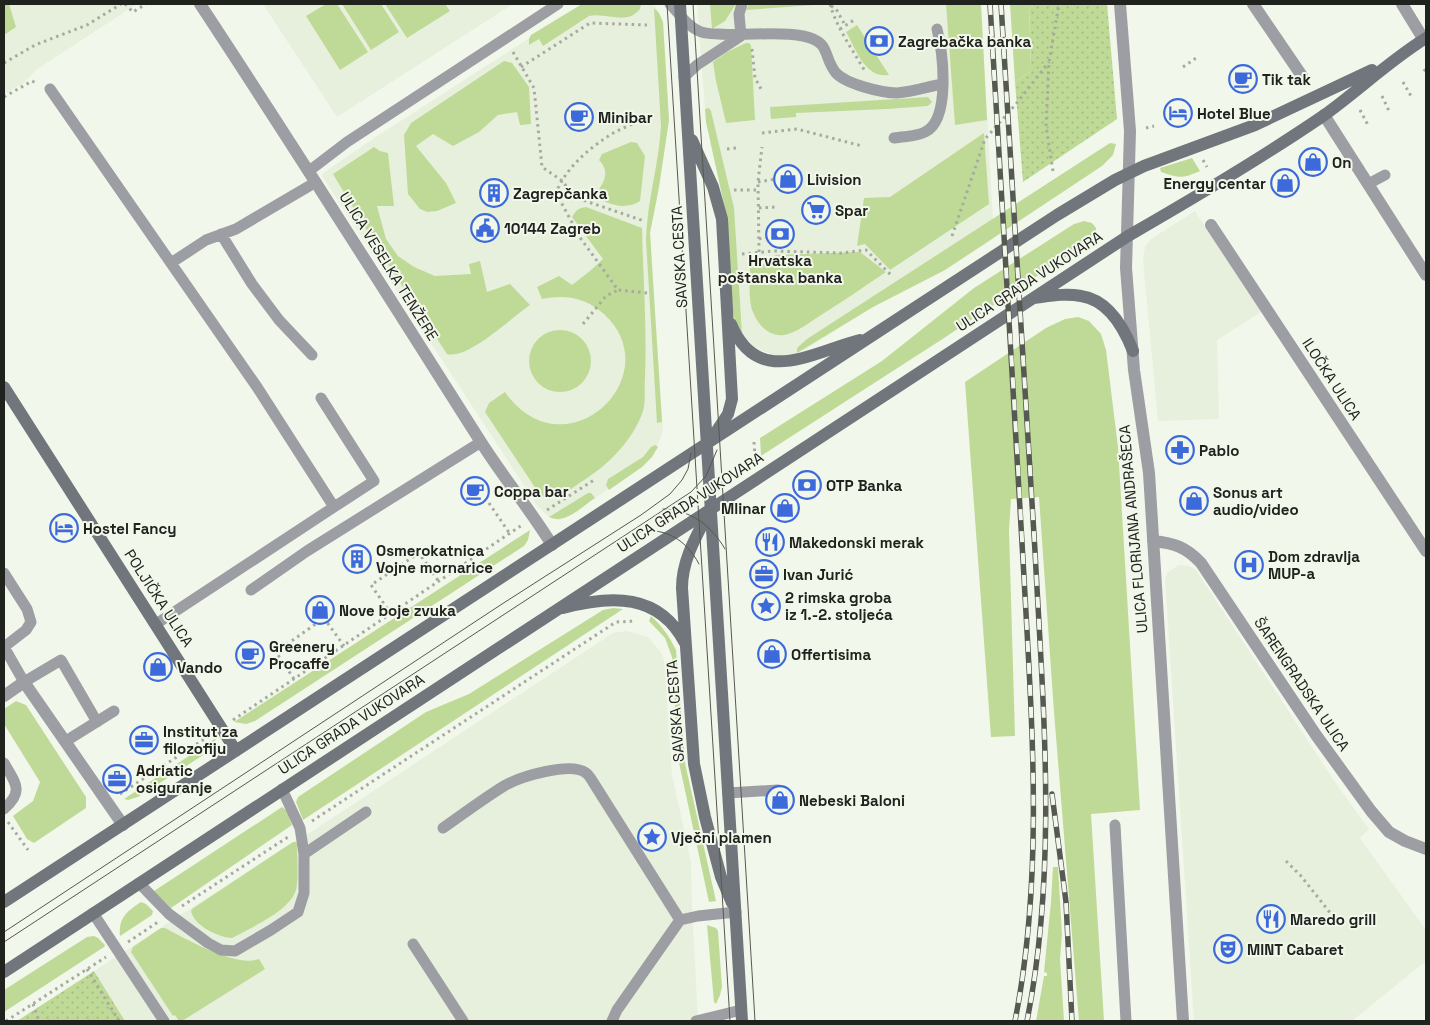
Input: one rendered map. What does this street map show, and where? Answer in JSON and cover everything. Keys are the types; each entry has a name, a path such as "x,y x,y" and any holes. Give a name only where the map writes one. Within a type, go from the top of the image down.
{"main road":[{"name":"SAVSKA CESTA","path":"680,9 742,1016"},
{"name":"ULICA GRADA VUKOVARA","path":"4,972 1128,236 1217,185 1324,115 1393,60 1425,39"},
{"name":"ULICA GRADA VUKOVARA","path":"4,902 1057,216 1128,174 1166,156 1277,116 1393,60"},
{"path":"688,132 713,188 722,220 732,389 731,406 707,444"},
{"path":"1032,299 1070,295 1084,296 1092,300 1103,306 1120,323 1132,351"},
{"path":"727,316 737,337 744,346 753,353 772,361 799,360 840,345 870,338"},
{"name":"POLJIČKA ULICA","path":"4,387 236,751"},
{"name":"SAVSKA CESTA","path":"711,508 692,543 683,570 682,588 696,776 721,877 736,912"},
{"path":"554,611 575,605 614,599 632,600 646,604 664,616 675,627 687,647"}],"street":[{"name":"ULICA VESELKA TENŽERE","path":"200,4 309,171 481,442 552,545"},
{"name":"ULICA FLORIJANA ANDRAŠECA","path":"1120,4 1130,131 1126,268 1132,351 1148,473 1183,1021"},
{"path":"1253,4 1302,76"},
{"path":"1402,4 1425,39"},
{"path":"1324,115 1426,276"},
{"name":"ILOČKA ULICA","path":"1211,225 1426,552"},
{"name":"ŠARENGRADSKA ULICA","path":"1153,541 1170,542 1183,548 1197,559 1312,729 1371,811 1390,832 1405,842 1426,849"},
{"path":"4,696 24,682 123,824"}],"lane":[{"path":"309,171 347,142 558,4"},
{"path":"670,4 680,9 690,26 701,32 746,36 803,36 815,40 825,48 837,74 854,83 877,90 896,93 942,84"},
{"path":"742,4 739,14 746,36"},
{"path":"894,138 926,132 937,121 942,84 941,45 937,30"},
{"path":"684,77 697,65 746,36"},
{"path":"50,89 257,386 334,507"},
{"path":"1368,184 1385,174"},
{"path":"171,263 206,240 236,228 316,182"},
{"path":"221,234 252,284 279,320 312,355"},
{"path":"156,624 374,481 321,398"},
{"path":"251,590 307,551 481,442"},
{"path":"295,533 307,551"},
{"path":"4,573 27,609 30,622 26,630 4,647 24,682 61,660 97,722"},
{"path":"66,741 114,711"},
{"path":"4,763 17,792 5,814"},
{"path":"443,828 506,785 521,778 563,768 578,768 587,773 680,920"},
{"path":"139,883 169,914 208,943 221,950 235,951 271,930 298,912 304,894 304,854 300,828 282,789"},
{"path":"728,793 778,790"},
{"path":"304,854 366,812"},
{"path":"1115,825 1126,1021"},
{"path":"612,1021 617,1010 680,920 736,912"},
{"path":"93,913 164,1021"},
{"path":"413,944 463,1021"},
{"path":"696,1021 742,1016"}],"path":[{"path":"4,64 35,45 87,25 121,4"},
{"path":"125,4 133,12 146,4"},
{"path":"1053,171 1046,126 1049,62 1059,4"},
{"path":"830,5 836,9 845,25"},
{"path":"830,5 834,18 867,74"},
{"path":"840,28 854,20"},
{"path":"521,67 590,23 647,25"},
{"path":"746,36 756,78 761,89"},
{"path":"513,52 534,88 542,167 561,180 577,198 644,220"},
{"path":"1183,66 1199,56"},
{"path":"952,236 985,139 1049,62"},
{"path":"4,97 32,81 50,89"},
{"path":"1403,82 1412,96"},
{"path":"1382,96 1389,111"},
{"path":"1360,110 1368,125"},
{"path":"618,290 582,239 556,193 561,180 573,165 611,134 652,115"},
{"path":"762,133 797,130 862,146"},
{"path":"759,252 758,182 762,147"},
{"path":"727,148 737,148"},
{"path":"758,182 776,179"},
{"path":"734,190 758,190"},
{"path":"758,208 775,207"},
{"path":"758,239 774,236"},
{"path":"742,254 794,250 841,252 866,250 892,275"},
{"path":"583,324 606,296 618,290 647,293"},
{"path":"754,442 755,457"},
{"path":"544,512 594,480"},
{"path":"489,503 510,534"},
{"path":"229,722 525,524"},
{"path":"391,614 371,585 411,558 419,553 439,582"},
{"path":"294,679 276,652 324,618 344,646"},
{"path":"6,1021 616,622 636,621"},
{"path":"116,797 214,733"},
{"path":"5,814 28,850"},
{"path":"1286,861 1301,876 1339,924"},
{"path":"87,969 119,1021"},
{"path":"33,1004 39,1021"}],"shaded area":[{"path":"4,4 137,4 36,70 24,83 4,94"},
{"path":"263,4 513,4 337,117"},
{"path":"582,4 652,4 656,7 663,22 669,120 650,233 663,431 655,451 642,467 565,518 559,520 549,517 538,507 322,176 323,173 368,142"},
{"path":"697,4 981,4 994,238 945,270 873,307 803,351 788,356 778,356 754,346 742,334 726,213 706,122"},
{"path":"1195,211 1261,312 1217,340 1219,419 1158,421 1143,261 1145,247 1151,239"},
{"path":"1179,565 1189,566 1196,570 1337,785 1369,829 1360,838 1426,930 1426,961 1352,1021 1194,1021 1165,579 1168,572"},
{"path":"627,631 648,637 664,659 672,775 691,862 698,1021 125,1021 94,971 311,832 613,633"}],"green space":[{"path":"4,4 9,4 16,27 4,35"},
{"path":"326,4 337,4 368,52 340,70 306,16"},
{"path":"342,4 381,4 399,32 371,50"},
{"path":"385,4 445,4 450,11 407,38"},
{"path":"582,4 641,4 640,9 629,17 589,16 543,46 539,39 529,45 531,35"},
{"path":"710,4 736,4 725,21 712,29"},
{"path":"749,4 828,4 746,10"},
{"path":"946,4 981,4 987,120 955,125"},
{"path":"1010,4 1029,4 1031,71 1015,82"},
{"path":"1029,4 1107,4 1117,119 1023,182 1015,82 1031,71"},
{"path":"654,8 659,13 663,22 669,120 650,233 662,422 657,423 646,240 648,211 661,126"},
{"path":"857,25 889,75 881,75 874,72 867,68 862,61 846,32"},
{"path":"746,43 751,45 755,120 726,123 713,62 727,52"},
{"path":"504,61 512,63 529,87 531,124 520,125 517,112 498,115 479,132 453,146 433,134 416,146 446,183 456,203 437,211 427,212 420,209 408,194 404,135 411,123"},
{"path":"928,97 932,102 928,106 796,113 796,117 771,119 770,107"},
{"path":"709,108 734,208 742,334 735,321 733,312 726,213 706,122 705,109"},
{"path":"984,133 989,204 890,270 865,244 857,246 864,198 890,197"},
{"path":"631,142 637,143 645,156 640,201 623,206 611,204 595,194 605,177 604,168 599,160 602,154"},
{"path":"1110,143 1116,144 1113,155 1102,166 945,270 873,307 797,353 797,348 807,339"},
{"path":"374,147 388,153 394,206 377,206 386,239 398,256 414,267 435,276 471,274 469,264 480,261 487,292 510,284 530,305 490,336 466,351 447,354 378,249 333,174"},
{"path":"1192,158 1200,171 1180,177 1161,172 1160,168"},
{"path":"586,207 642,228 646,340 644,407 639,422 618,452 591,476 562,495 551,498 540,495 485,412 489,403 505,392 529,415 555,424 580,421 602,408 617,389 625,365 622,340 605,315 591,305 576,299 559,297 542,299 537,287 559,276 572,285 603,259 572,217 578,210"},
{"path":"1084,221 1092,223 1096,228 1096,234 1088,242 941,340 761,456 760,438 882,361 974,288 1074,224"},
{"path":"860,252 886,272 808,324 792,332 784,335 774,334 765,329 758,321 750,302 750,266 775,262 775,255"},
{"path":"1078,317 1089,321 1101,334 1106,350 1118,447 1140,810 1091,814 1104,1021 1079,1021 1039,497 1011,499 1009,530 1015,736 991,737 965,382 1046,328 1065,319"},
{"path":"560,330 577,335 582,339 586,344 591,361 586,378 582,383 577,387 560,392 543,387 538,383 534,378 529,361 534,344 538,339 543,335"},
{"path":"655,445 658,447 652,457 642,467 609,490 606,485 608,479 643,457"},
{"path":"591,493 595,498 574,514 561,519 549,517"},
{"path":"530,530 528,540 524,546 255,721 246,724 234,722"},
{"path":"623,609 303,820 296,802 298,797 426,712 469,694 603,610"},
{"path":"651,616 671,640 676,650 685,763 716,901 709,902 678,758 672,657 665,638 649,621"},
{"path":"16,701 26,705 86,797 86,808 34,843 27,839 13,816 33,801 40,782 4,724 4,709"},
{"path":"216,738 208,752 138,797 128,800 124,799"},
{"path":"282,807 287,811 292,825 171,908 154,891"},
{"path":"293,842 297,844 298,874 296,890 292,898 278,912 232,938 207,930 193,916 192,909"},
{"path":"1053,867 1058,867 1062,934 1060,959 1064,1021 1036,1021 1044,976 1047,976 1047,973 1044,972"},
{"path":"141,902 153,911 152,915 120,936 120,924 124,916"},
{"path":"707,925 716,928 718,931 722,987 716,1004 714,1002"},
{"path":"161,928 165,928 225,956 238,960 250,961 259,959 265,969 182,1021 179,1021 175,1015 173,1016 131,952 133,947"},
{"path":"94,936 105,945 104,947 4,1012 4,990 87,937"},
{"path":"94,971 125,1021 17,1021 88,975"}],"tram line":[{"path":"667,4 730,1021"},
{"path":"693,4 755,1021"},
{"path":"4,942 691,492 706,476 717,450"},
{"path":"4,932 502,604 641,515 670,494 682,480 688,469 691,453"},
{"path":"663,509 683,512 699,520 707,526 725,549"},
{"path":"633,534 654,531 672,536 687,547 699,564"}],"railway":[{"path":"990,4 1020,505 1032,744 1033,855 1030,911 1015,1021"},
{"path":"1001,4 1035,551 1046,786 1042,904 1037,963 1027,1021"},
{"path":"1052,794 1066,902 1072,1021"}],"place":[{"name":"Zagrebačka banka","path":"879,41"},
{"name":"Tik tak","path":"1243,79"},
{"name":"Hotel Blue","path":"1178,113"},
{"name":"Minibar","path":"579,117"},
{"name":"On","path":"1313,162"},
{"name":"Livision","path":"788,179"},
{"name":"Energy centar","path":"1285,183"},
{"name":"Zagrepčanka","path":"494,193"},
{"name":"Spar","path":"816,210"},
{"name":"10144 Zagreb","path":"485,228"},
{"name":"Hrvatska poštanska banka","path":"780,234"},
{"name":"Pablo","path":"1180,450"},
{"name":"OTP Banka","path":"807,485"},
{"name":"Coppa bar","path":"475,491"},
{"name":"Sonus art audio/video","path":"1194,501"},
{"name":"Mlinar","path":"785,508"},
{"name":"Hostel Fancy","path":"64,528"},
{"name":"Makedonski merak","path":"770,542"},
{"name":"Osmerokatnica Vojne mornarice","path":"357,559"},
{"name":"Dom zdravlja MUP-a","path":"1249,565"},
{"name":"Ivan Jurić","path":"764,574"},
{"name":"2 rimska groba iz 1.-2. stoljeća","path":"766,606"},
{"name":"Nove boje zvuka","path":"320,610"},
{"name":"Offertisima","path":"772,654"},
{"name":"Greenery Procaffe","path":"250,655"},
{"name":"Vando","path":"158,667"},
{"name":"Institut za filozofiju","path":"144,740"},
{"name":"Adriatic osiguranje","path":"117,779"},
{"name":"Nebeski Baloni","path":"780,800"},
{"name":"Vječni plamen","path":"652,837"},
{"name":"Maredo grill","path":"1271,919"},
{"name":"MINT Cabaret","path":"1228,949"}]}
